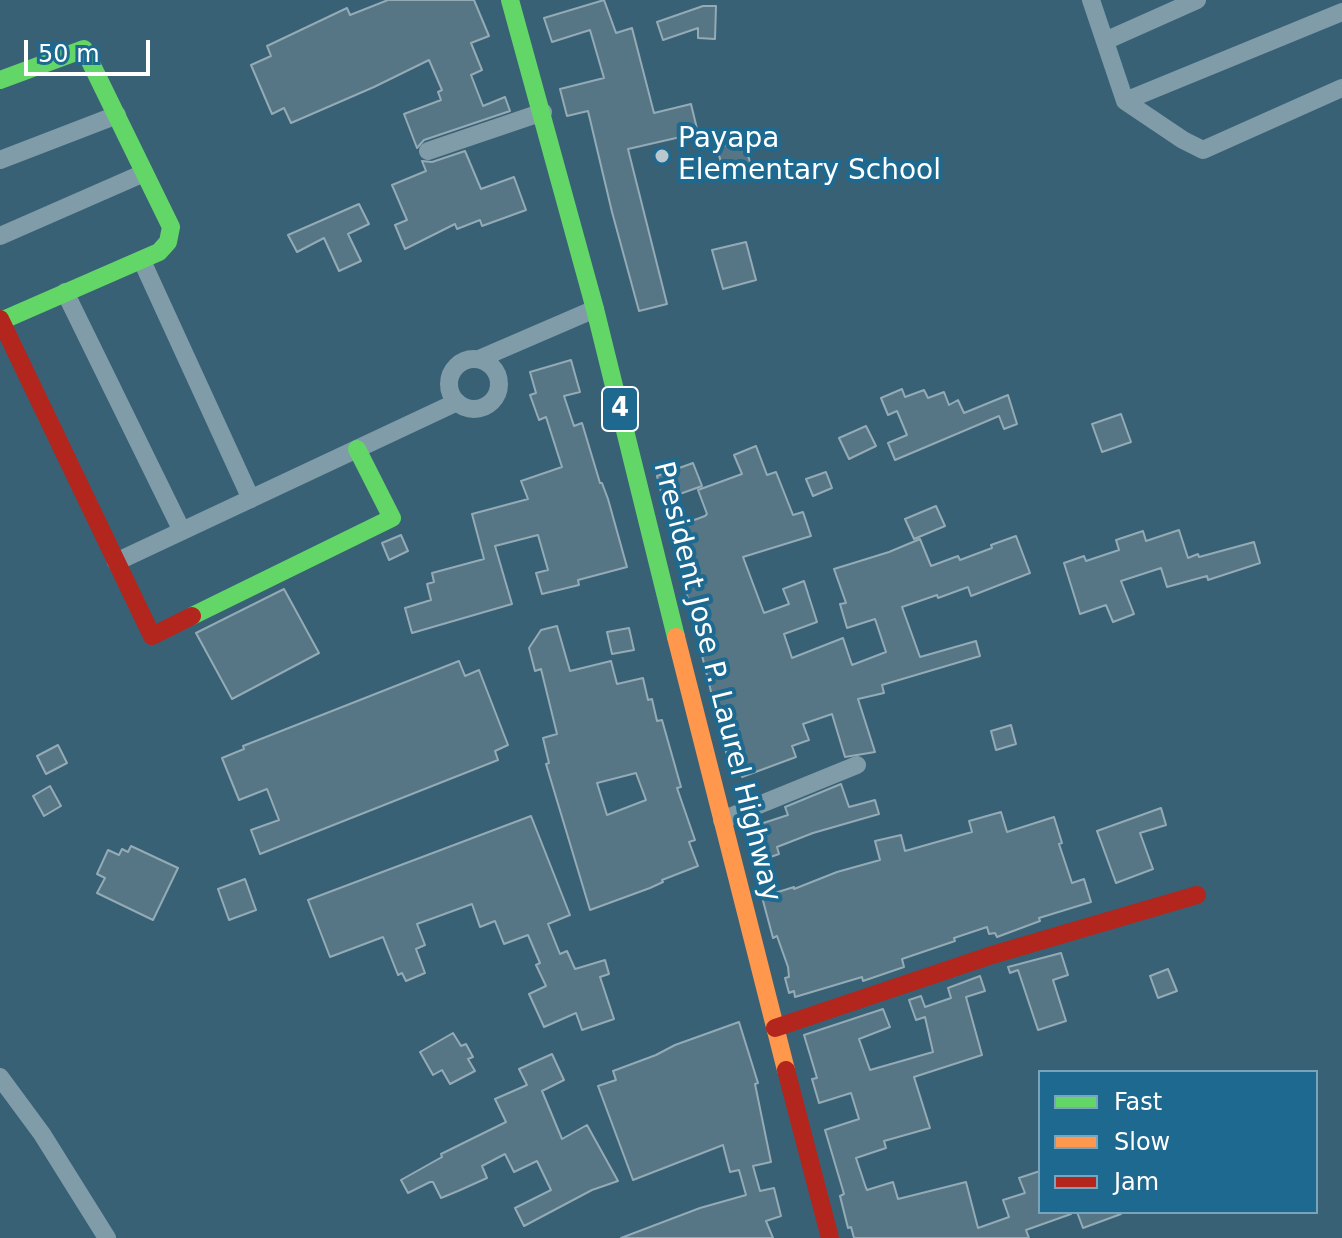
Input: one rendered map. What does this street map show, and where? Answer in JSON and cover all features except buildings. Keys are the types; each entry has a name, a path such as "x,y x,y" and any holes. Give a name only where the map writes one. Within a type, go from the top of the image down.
{"main road":[{"name":"President Jose P. Laurel Highway","path":"510,0 595,309 830,1238"},
{"path":"1,78 84,49 171,227 168,242 163,248 142,261 0,320 152,636 392,518 357,449"},
{"path":"775,1028 992,955 1197,895"}],"street":[{"path":"1091,0 1125,101 1203,150 1342,88"},
{"path":"1105,41 1197,0"},
{"path":"1125,101 1342,12"},
{"path":"428,151 543,112"},
{"path":"0,160 117,115"},
{"path":"0,236 144,173"},
{"path":"142,261 251,499"},
{"path":"65,292 182,531"},
{"path":"479,359 494,368 499,384 493,400 478,408 469,408 457,402 449,386 452,371 464,361 479,359 595,309"},
{"path":"116,562 457,402"},
{"path":"722,820 857,765"},
{"path":"0,1077 42,1134 107,1238"}],"traffic: fast":[{"path":"510,0 595,309 676,637"},
{"path":"0,80 84,49 171,227 168,242 159,252 1,321"},
{"path":"192,616 392,518 357,449"}],"traffic: slow":[{"path":"676,637 786,1070"}],"traffic: jam":[{"path":"0,319 152,636 192,616"},
{"path":"775,1028 992,955 1197,895"},
{"path":"786,1070 830,1238"}],"place":[{"name":"Payapa Elementary School","path":"662,156"}]}
